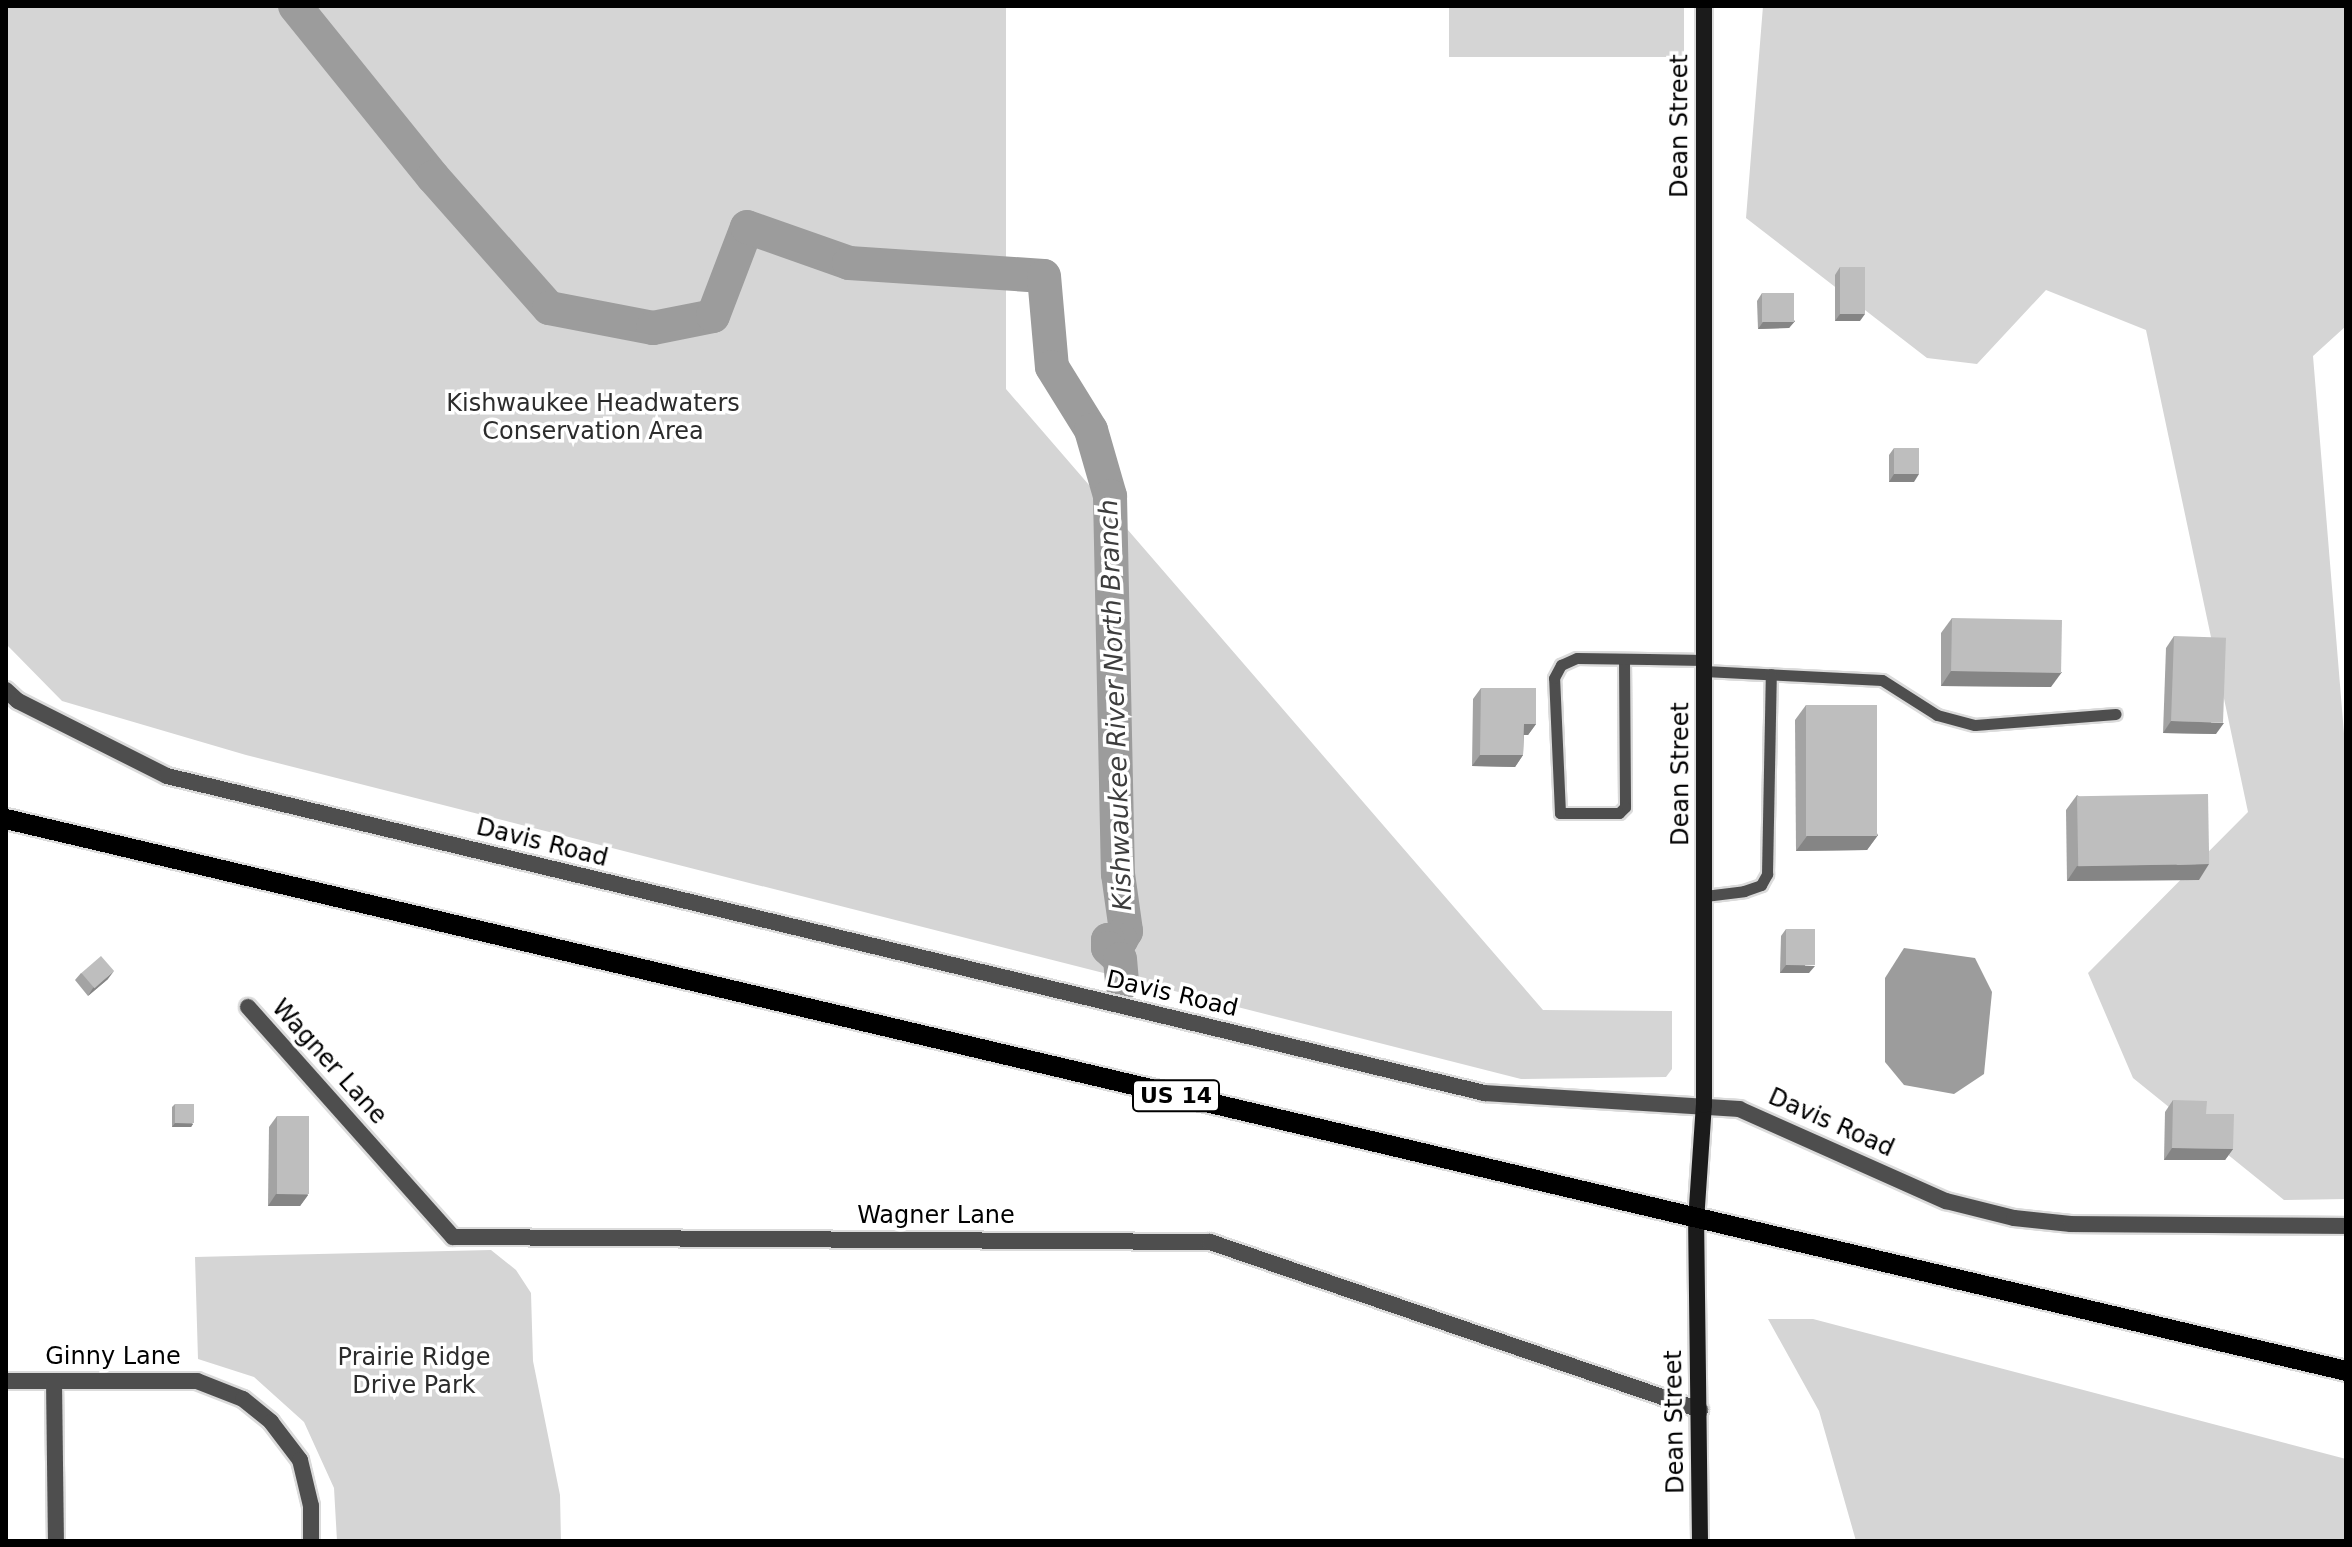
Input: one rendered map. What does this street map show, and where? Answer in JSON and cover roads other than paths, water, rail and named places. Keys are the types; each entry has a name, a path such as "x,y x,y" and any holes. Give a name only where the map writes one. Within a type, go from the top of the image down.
{"main road":[{"name":"US 14","path":"6,819 1696,1221 2346,1371"}],"street":[{"name":"Dean Street","path":"1700,1541 1696,1221 1704,1105 1704,6"},
{"name":"Davis Road","path":"6,690 18,701 167,776 748,919 1484,1093 1704,1105 1772,1120 1946,1201 2014,1218 2071,1224 2346,1226"},
{"name":"Wagner Lane","path":"248,1007 453,1237 1210,1242 1700,1410"},
{"name":"Ginny Lane","path":"6,1381 197,1381 243,1399 271,1422 300,1460 311,1506 311,1541"},
{"path":"54,1381 56,1541"}],"lane":[{"path":"1624,659 1625,807 1619,813 1560,813 1554,678 1561,665 1577,658 1624,659 1771,674 1882,680 1937,715 1975,725 2116,714"},
{"path":"1705,896 1744,891 1761,885 1767,874 1771,674"}],"waterway":[{"name":"Kishwaukee River North Branch","path":"295,6 433,177 549,308 653,328 713,316 747,227 849,263 1044,276 1052,367 1091,430 1110,496 1118,874 1126,931 1121,940 1108,940 1108,948 1120,959 1122,984"}],"park label":[{"name":"Kishwaukee Headwaters Conservation Area","path":"593,418"},
{"name":"Prairie Ridge Drive Park","path":"414,1372"}]}
